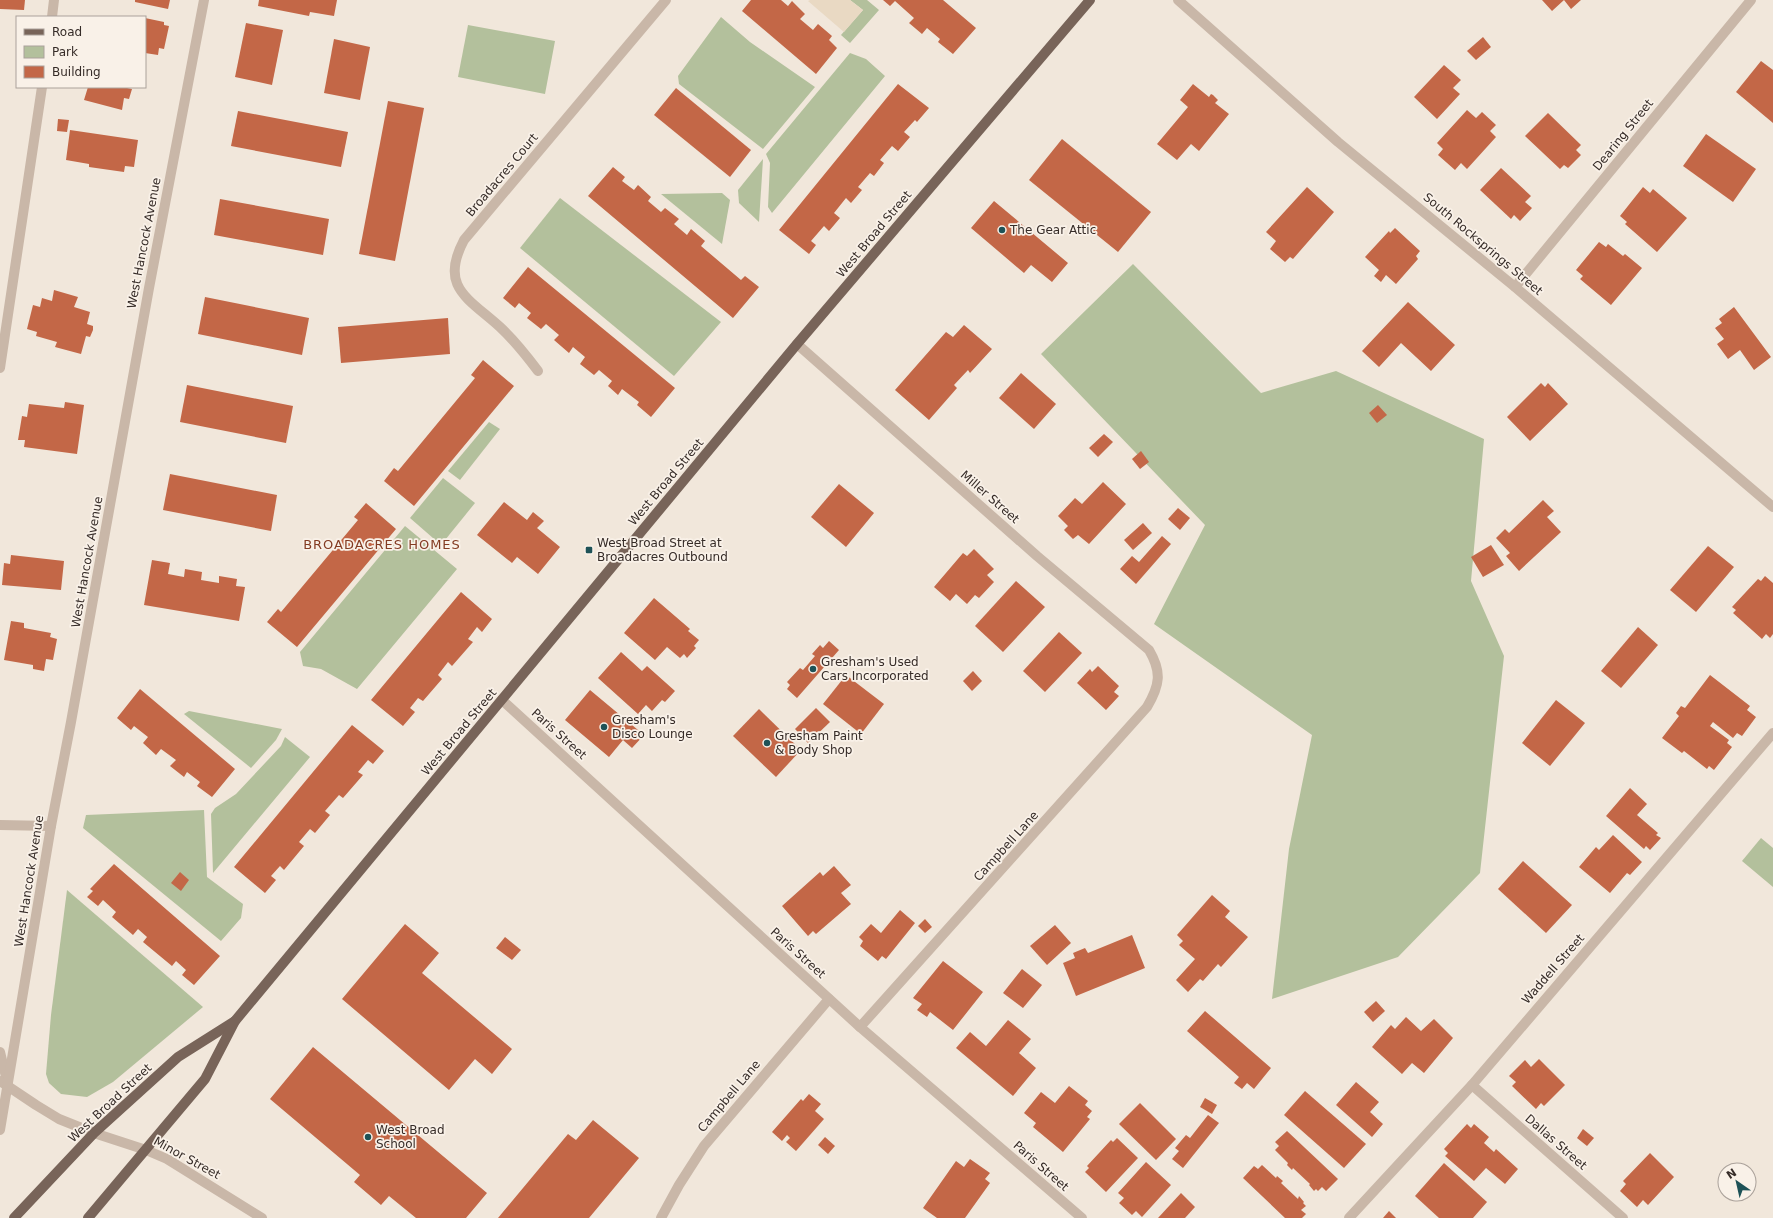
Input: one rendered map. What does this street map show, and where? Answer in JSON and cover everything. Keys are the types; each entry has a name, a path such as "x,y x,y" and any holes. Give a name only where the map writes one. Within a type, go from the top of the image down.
{"main road":[{"name":"West Broad Street","path":"88,1218 205,1079 235,1021 797,344 1090,0"},
{"name":"West Broad Street","path":"14,1218 94,1133 178,1057 235,1021"}],"street":[{"path":"52,16 54,0"},
{"name":"West Hancock Avenue","path":"0,1130 4,1083 78,684 150,280 204,0"},
{"name":"Broadacres Court","path":"538,370 515,342 463,295 457,284 454,261 464,240 666,0"},
{"name":"South Rocksprings Street","path":"1178,0 1338,142 1515,287 1773,507"},
{"name":"Dearing Street","path":"1515,287 1751,0"},
{"path":"0,368 42,88"},
{"name":"Miller Street","path":"797,344 1037,556 1149,650 1156,662 1158,674"},
{"name":"Campbell Lane","path":"860,1027 1147,707 1154,696 1158,684 1158,674"},
{"name":"Paris Street","path":"502,700 860,1027 1082,1218"},
{"name":"Waddell Street","path":"1348,1218 1472,1085 1773,733"},
{"path":"0,825 51,826"},
{"name":"Campbell Lane","path":"660,1218 704,1146 829,999"},
{"path":"0,1052 4,1083"},
{"name":"Minor Street","path":"4,1083 59,1119 94,1133 146,1150 177,1165 262,1218"},
{"name":"Dallas Street","path":"1472,1085 1623,1218"}],"green space":[{"path":"850,0 867,0 879,10 850,43 841,35 863,10"},
{"path":"721,17 750,42 815,87 763,149 679,84 678,76"},
{"path":"468,25 555,41 545,94 458,77"},
{"path":"850,53 866,59 885,76 772,213 768,207 770,163 766,154"},
{"path":"763,159 759,222 739,203 738,190"},
{"path":"722,193 730,200 722,244 661,194"},
{"path":"560,198 721,322 674,376 520,248"},
{"path":"1133,264 1261,393 1336,371 1484,439 1471,581 1504,656 1480,873 1398,957 1272,999 1289,849 1312,735 1154,624 1205,525 1041,354"},
{"path":"489,422 500,429 460,480 448,471"},
{"path":"443,478 475,503 441,545 410,518"},
{"path":"405,526 457,569 357,689 321,669 303,666 300,652"},
{"path":"189,711 282,729 276,740 251,768 184,714"},
{"path":"285,737 310,757 213,873 211,814 215,808 236,794 281,746"},
{"path":"204,810 207,877 243,904 241,918 221,941 83,828 86,815"},
{"path":"1761,838 1773,848 1773,887 1742,861"},
{"path":"67,890 203,1007 113,1082 87,1097 61,1094 49,1083 46,1074 51,1015"}],"shaded area":[{"path":"850,0 863,10 844,32 808,1"}],"building":[{"path":"0,0 25,0 24,10 0,9"},
{"path":"135,0 170,0 168,9 135,2"},
{"path":"259,0 337,0 334,16 310,12 309,16 258,6"},
{"path":"751,0 781,0 788,6 792,1 805,14 800,19 813,30 818,24 832,36 829,40 837,48 816,74 742,11"},
{"path":"883,0 943,0 976,28 953,54 938,42 940,39 927,28 922,34 909,23 914,18 895,1 890,6"},
{"path":"1542,0 1564,0 1552,11"},
{"path":"1564,0 1581,0 1571,9"},
{"path":"146,18 164,22 164,25 169,26 164,49 159,48 158,55 146,53"},
{"path":"246,23 283,30 272,85 235,77"},
{"path":"1483,37 1491,47 1476,60 1467,51"},
{"path":"334,39 370,47 360,100 324,93"},
{"path":"1761,61 1773,70 1773,123 1736,92"},
{"path":"1444,65 1461,80 1453,88 1460,94 1437,119 1414,97"},
{"path":"898,84 929,108 917,122 915,120 904,132 910,137 898,151 892,146 880,160 884,163 874,176 870,173 858,187 862,190 851,203 846,198 834,213 840,218 829,231 824,226 811,241 816,245 809,254 779,230"},
{"path":"1193,84 1209,97 1211,94 1213,95 1218,100 1215,103 1229,114 1199,151 1191,144 1177,160 1157,144 1188,107 1180,100"},
{"path":"88,88 132,89 129,99 124,98 122,110 84,100"},
{"path":"676,88 751,150 730,177 654,115"},
{"path":"388,101 424,108 395,261 359,254"},
{"path":"1467,110 1476,118 1482,112 1496,125 1490,131 1496,137 1467,169 1461,163 1455,170 1438,155 1443,149 1437,143"},
{"path":"238,111 348,132 341,167 231,146"},
{"path":"1548,113 1581,145 1576,150 1581,155 1568,168 1564,165 1560,169 1525,136"},
{"path":"58,119 69,120 67,132 57,131"},
{"path":"70,130 138,140 134,167 125,166 124,172 89,167 89,164 66,160"},
{"path":"1706,134 1756,169 1733,202 1683,166"},
{"path":"1062,139 1151,212 1118,252 1029,180"},
{"path":"613,167 625,177 622,181 634,190 638,185 651,197 648,201 661,212 665,208 679,219 674,224 687,235 691,229 705,241 701,246 741,280 745,276 759,287 733,318 588,196"},
{"path":"1501,168 1531,196 1525,202 1532,208 1520,221 1514,215 1511,219 1480,190"},
{"path":"1307,187 1334,212 1293,259 1290,257 1285,262 1270,249 1276,241 1266,232"},
{"path":"1643,187 1650,193 1653,189 1687,218 1657,252 1625,224 1627,222 1620,216"},
{"path":"220,199 329,219 323,255 214,235"},
{"path":"994,201 1068,263 1052,282 1031,265 1024,273 971,228"},
{"path":"1395,228 1420,251 1416,256 1418,259 1396,284 1386,275 1381,282 1374,276 1379,270 1365,257 1389,231 1390,233"},
{"path":"1599,242 1606,247 1608,244 1623,256 1625,254 1642,268 1611,305 1580,279 1583,276 1576,270"},
{"path":"528,267 675,388 651,417 637,405 639,402 622,389 618,395 608,386 612,381 599,370 594,375 580,364 585,357 573,347 569,353 554,340 559,335 546,324 541,329 527,318 531,313 519,303 515,308 503,298"},
{"path":"54,290 78,297 74,307 90,312 87,324 93,326 93,330 90,337 86,336 81,354 55,347 57,342 36,336 37,332 27,329 33,305 40,307 42,298 52,301"},
{"path":"205,297 309,318 302,355 198,334"},
{"path":"1408,302 1455,345 1431,371 1401,343 1379,367 1362,351"},
{"path":"1734,307 1771,357 1754,370 1740,350 1728,359 1717,344 1724,339 1715,328 1722,323 1719,319"},
{"path":"448,318 450,354 341,363 338,327"},
{"path":"964,325 992,349 970,373 968,370 954,385 957,388 929,420 895,390 946,332 953,337"},
{"path":"483,360 514,386 414,506 384,481 394,468 398,471 475,378 471,375"},
{"path":"1021,373 1056,404 1034,429 999,398"},
{"path":"1541,383 1545,387 1548,383 1568,404 1530,441 1507,417"},
{"path":"187,385 293,406 286,443 180,422"},
{"path":"65,402 84,405 77,454 24,447 25,440 18,440 22,416 27,417 29,404 64,408"},
{"path":"1378,405 1387,415 1377,423 1369,413"},
{"path":"1104,434 1113,442 1098,457 1089,448"},
{"path":"1141,451 1149,462 1140,469 1132,459"},
{"path":"170,474 277,495 271,531 163,510"},
{"path":"1103,482 1126,504 1089,544 1078,535 1073,539 1064,530 1068,526 1058,516 1075,498 1082,504"},
{"path":"839,484 874,513 846,547 811,517"},
{"path":"1543,500 1554,511 1547,517 1561,532 1519,571 1506,556 1510,553 1496,538 1505,529 1509,533"},
{"path":"504,502 527,520 533,512 544,521 537,528 560,547 538,574 517,557 512,563 477,535"},
{"path":"366,503 396,529 297,647 267,622 278,609 281,612 358,520 354,517"},
{"path":"1178,508 1190,518 1180,530 1168,519"},
{"path":"1143,523 1152,533 1133,550 1124,540"},
{"path":"1162,536 1171,544 1136,584 1120,569 1132,556 1139,562"},
{"path":"1491,545 1504,565 1483,577 1471,557"},
{"path":"1708,546 1734,567 1696,612 1670,590"},
{"path":"974,549 994,569 987,575 994,582 979,598 975,595 967,604 956,594 950,601 934,587 963,553 967,556"},
{"path":"11,555 64,561 61,590 2,585 4,563 10,564"},
{"path":"152,560 170,563 168,574 184,577 185,569 202,572 201,580 219,583 219,576 237,579 236,586 245,587 239,621 144,605"},
{"path":"1765,576 1773,583 1773,634 1770,638 1766,634 1762,639 1733,613 1736,610 1732,607 1758,579 1761,581"},
{"path":"1016,581 1045,607 1003,652 975,626"},
{"path":"461,592 492,619 482,632 477,627 468,639 473,642 452,666 448,662 438,675 442,679 423,701 418,698 410,708 415,712 403,726 371,700"},
{"path":"654,598 690,629 688,631 699,640 694,646 696,648 687,658 684,654 680,658 667,647 655,660 624,633"},
{"path":"11,621 24,623 24,628 51,633 50,637 57,639 53,660 46,659 44,671 33,669 33,665 4,660"},
{"path":"1638,627 1658,645 1621,688 1601,671"},
{"path":"1059,632 1082,653 1045,692 1023,671"},
{"name":"Gresham's Used Cars Incorporated","path":"829,641 839,650 797,698 787,689 790,685 787,682 800,668 803,670 815,656 812,654 820,645 823,648"},
{"path":"621,652 642,671 647,666 675,691 665,702 662,700 652,711 646,705 638,714 598,678"},
{"path":"1098,666 1119,686 1114,692 1119,696 1106,710 1077,683 1090,669 1092,672"},
{"path":"973,671 982,681 972,691 963,681"},
{"path":"846,675 884,704 861,734 823,704"},
{"path":"1710,675 1750,706 1747,710 1756,717 1742,736 1737,733 1733,738 1713,722 1710,726 1729,740 1727,743 1732,747 1714,770 1709,766 1707,769 1684,751 1682,753 1662,738 1679,716 1676,713 1681,706 1685,708"},
{"path":"140,689 235,769 212,797 197,786 200,782 187,772 184,777 170,766 176,760 161,749 156,755 143,743 148,737 134,726 131,730 117,718"},
{"name":"Gresham's Disco Lounge","path":"590,690 644,735 632,748 623,740 609,757 565,720"},
{"path":"1556,700 1585,723 1550,766 1522,743"},
{"path":"816,708 830,722 808,743 795,729"},
{"name":"Gresham Paint & Body Shop","path":"759,709 801,750 776,777 733,736"},
{"path":"352,725 384,751 373,764 368,760 358,772 363,775 343,798 339,795 325,811 330,815 315,833 310,829 299,842 304,846 284,870 280,866 271,876 276,880 265,893 234,867"},
{"path":"1630,788 1647,804 1637,815 1658,833 1656,835 1661,838 1650,850 1646,846 1644,849 1606,816"},
{"path":"1613,835 1642,862 1630,875 1627,873 1610,893 1579,867 1596,847 1599,850"},
{"path":"1523,861 1572,905 1546,933 1498,889"},
{"path":"114,864 220,956 194,985 182,975 186,970 176,961 172,966 143,942 147,937 138,929 133,935 112,917 116,912 103,900 98,906 87,897 93,891 90,889"},
{"path":"834,866 851,885 841,893 851,904 816,934 813,931 808,936 782,906 820,872 823,876"},
{"path":"180,872 189,880 181,891 171,883"},
{"path":"1212,895 1230,911 1225,917 1248,937 1221,967 1218,964 1203,981 1200,979 1188,992 1176,980 1195,959 1179,945 1183,941 1177,935"},
{"path":"900,910 915,923 886,959 882,956 878,961 860,946 863,941 859,937 871,924 881,933"},
{"path":"925,919 932,927 925,933 918,926"},
{"path":"405,924 439,953 422,973 512,1049 492,1074 475,1059 449,1090 342,999"},
{"path":"1055,925 1071,943 1047,965 1030,946"},
{"path":"1132,935 1145,968 1076,996 1063,963 1075,958 1073,953 1085,948 1088,953"},
{"path":"505,937 521,950 512,960 496,948"},
{"path":"943,961 983,992 953,1030 930,1012 927,1017 917,1010 922,1004 913,998"},
{"path":"1022,969 1042,985 1023,1008 1003,993"},
{"path":"1376,1001 1385,1011 1373,1022 1364,1012"},
{"path":"1205,1011 1271,1068 1254,1089 1247,1083 1242,1089 1234,1083 1239,1077 1187,1031"},
{"path":"1406,1017 1421,1031 1434,1019 1453,1038 1424,1073 1412,1063 1402,1074 1372,1047 1391,1025 1395,1029"},
{"path":"1008,1020 1031,1039 1019,1053 1036,1068 1013,1096 956,1048 970,1032 986,1046"},
{"name":"West Broad School","path":"313,1047 487,1193 466,1218 416,1218 389,1196 381,1205 354,1182 360,1175 270,1099"},
{"path":"1539,1059 1565,1085 1544,1106 1541,1103 1536,1109 1512,1086 1516,1082 1509,1076 1525,1060 1531,1067"},
{"path":"1356,1082 1379,1102 1370,1112 1383,1124 1372,1137 1336,1105"},
{"path":"1069,1086 1088,1101 1085,1105 1092,1111 1087,1117 1090,1119 1063,1152 1033,1127 1036,1123 1024,1113 1041,1092 1055,1103"},
{"path":"1305,1091 1366,1144 1344,1168 1284,1115"},
{"path":"809,1094 821,1104 815,1111 824,1119 796,1151 786,1142 790,1138 787,1135 782,1141 772,1132 801,1099 803,1101"},
{"path":"1205,1098 1217,1105 1212,1114 1200,1107"},
{"path":"1140,1103 1176,1139 1156,1160 1119,1124"},
{"path":"1208,1115 1219,1123 1183,1168 1172,1159 1179,1151 1175,1148 1186,1135 1190,1138"},
{"path":"593,1120 639,1158 589,1218 498,1218 568,1134 576,1140"},
{"path":"1467,1124 1471,1128 1474,1124 1489,1137 1484,1143 1494,1152 1496,1149 1518,1169 1505,1184 1486,1168 1474,1181 1445,1156 1448,1153 1444,1149"},
{"path":"1583,1129 1594,1138 1587,1146 1577,1138"},
{"path":"1287,1131 1338,1179 1326,1191 1322,1187 1318,1191 1316,1189 1314,1191 1309,1185 1310,1184 1293,1168 1292,1170 1287,1165 1288,1163 1275,1150 1279,1146 1275,1142"},
{"path":"825,1137 835,1146 828,1154 818,1145"},
{"path":"1117,1138 1138,1158 1106,1192 1085,1172 1089,1168 1087,1166 1111,1140 1113,1142"},
{"path":"1650,1153 1674,1177 1648,1205 1643,1200 1637,1207 1620,1191 1626,1184 1623,1181"},
{"path":"970,1159 990,1173 985,1179 990,1183 965,1218 937,1218 923,1208 956,1161 964,1167"},
{"path":"1146,1162 1171,1185 1142,1217 1136,1211 1132,1215 1119,1203 1124,1198 1118,1193"},
{"path":"1444,1163 1487,1202 1473,1218 1439,1218 1415,1196"},
{"path":"1262,1165 1276,1178 1277,1176 1283,1181 1281,1183 1298,1199 1299,1196 1304,1202 1303,1203 1306,1206 1301,1210 1306,1214 1302,1218 1285,1218 1243,1178 1254,1166 1258,1169"},
{"path":"1181,1193 1195,1207 1185,1218 1158,1218"},
{"path":"1389,1211 1396,1218 1383,1218"}],"place":[{"name":"The Gear Attic","path":"1002,230"},
{"name":"West Broad Street at Broadacres Outbound","path":"589,550"},
{"name":"Gresham's Used Cars Incorporated","path":"813,669"},
{"name":"Gresham's Disco Lounge","path":"604,727"},
{"name":"Gresham Paint & Body Shop","path":"767,743"},
{"name":"West Broad School","path":"368,1137"}],"district":[{"name":"BROADACRES HOMES","path":"382,544"}]}
